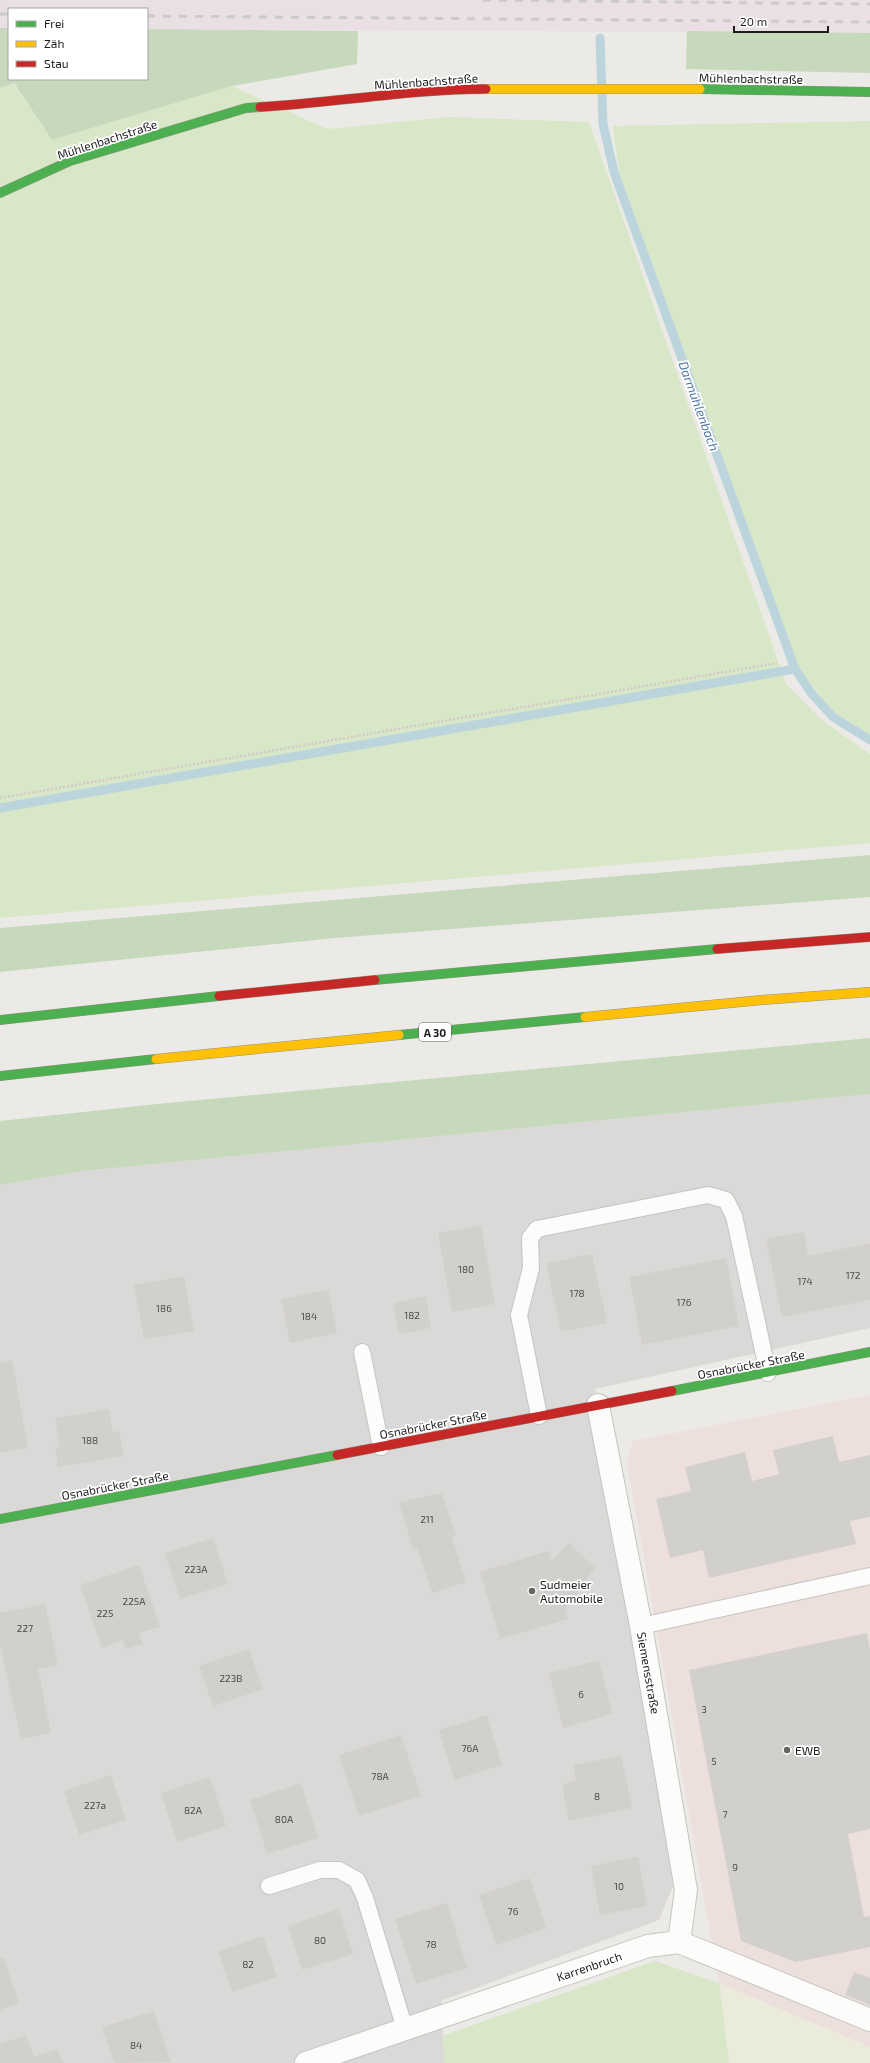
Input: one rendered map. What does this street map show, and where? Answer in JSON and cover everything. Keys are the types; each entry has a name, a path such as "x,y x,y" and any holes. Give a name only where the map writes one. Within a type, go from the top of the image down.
{"main road":[{"name":"Mühlenbachstraße","path":"0,194 70,161 246,108 304,105 452,90 621,88 870,92"},
{"path":"0,1020 186,999 743,947 870,937"},
{"name":"A 30","path":"0,1076 198,1054 762,1000 870,992"},
{"name":"Osnabrücker Straße","path":"0,1519 768,1373 870,1352"}],"street":[{"name":"Siemensstraße","path":"598,1405 641,1626 686,1890 679,1942"},
{"name":"Karrenbruch","path":"306,2063 648,1946 679,1942 870,2020"}],"lane":[{"path":"539,1416 519,1315 531,1268 530,1238 537,1229 708,1194 726,1200 734,1216 768,1373"},
{"path":"362,1352 381,1447"},
{"path":"641,1626 870,1576"},
{"path":"269,1886 320,1870 340,1870 357,1880 365,1898 405,2029"}],"path":[{"path":"0,798 777,663"}],"shaded area":[{"path":"0,0 870,0 870,33 148,29 148,8 8,8 8,28 0,28"},
{"path":"870,1094 870,1328 595,1389 673,1886 659,1920 441,2001 445,2063 0,2063 0,1185 83,1171"},
{"path":"870,1395 870,2047 719,1983 627,1462 633,1441"}],"green space":[{"path":"0,28 8,28 8,80 148,80 148,29 358,31 357,64 232,86 52,140 14,83 0,88"},
{"path":"687,31 870,33 870,73 686,69"},
{"path":"13,83 52,140 232,86 327,129 448,117 589,122 786,684 823,721 870,754 870,843 0,918 0,88"},
{"path":"870,121 870,735 834,714 799,668 619,172 613,126"},
{"path":"870,855 870,897 335,938 0,972 0,928"},
{"path":"870,1038 870,1094 83,1171 0,1185 0,1121 157,1104"},
{"path":"655,1961 719,1983 729,2063 445,2063 442,2036"},
{"path":"719,1983 870,2047 870,2063 729,2063"}],"building":[{"path":"481,1225 495,1304 452,1312 438,1233"},
{"path":"804,1232 808,1256 870,1243 870,1300 782,1317 766,1239"},
{"path":"592,1254 607,1323 561,1332 546,1263"},
{"path":"726,1258 739,1326 642,1345 629,1277"},
{"path":"184,1276 194,1331 144,1339 134,1285"},
{"path":"328,1290 337,1333 290,1343 281,1299"},
{"path":"426,1296 431,1328 399,1334 393,1303"},
{"path":"12,1360 28,1448 0,1453 0,1363"},
{"path":"109,1409 113,1432 119,1431 124,1456 58,1467 55,1447 60,1447 55,1418"},
{"path":"833,1436 839,1462 870,1455 870,1517 850,1521 856,1544 709,1578 703,1550 670,1558 656,1499 691,1491 685,1467 745,1452 752,1481 779,1474 773,1450"},
{"path":"442,1493 456,1535 452,1537 466,1582 432,1593 417,1548 413,1549 399,1502"},
{"path":"213,1538 228,1584 180,1599 165,1553"},
{"name":"Sudmeier Automobile","path":"569,1543 595,1568 565,1609 568,1619 500,1639 480,1572 548,1551 551,1562"},
{"path":"139,1565 160,1627 139,1633 143,1644 126,1649 123,1640 102,1648 80,1585"},
{"path":"45,1604 58,1665 38,1669 51,1733 21,1739 0,1644 0,1613"},
{"name":"EWB","path":"867,1633 870,1649 870,1829 848,1834 864,1917 870,1916 870,1947 796,1962 741,1941 689,1670"},
{"path":"249,1649 263,1689 213,1706 199,1666"},
{"path":"599,1660 613,1714 563,1728 549,1673"},
{"path":"487,1715 502,1765 454,1780 439,1730"},
{"path":"401,1735 421,1796 359,1816 339,1755"},
{"path":"621,1756 632,1808 569,1821 562,1784 576,1781 573,1765"},
{"path":"111,1775 126,1820 79,1835 64,1791"},
{"path":"210,1777 226,1826 177,1842 161,1793"},
{"path":"301,1783 318,1838 267,1854 250,1800"},
{"path":"638,1857 647,1906 600,1915 591,1866"},
{"path":"530,1878 546,1928 496,1945 479,1895"},
{"path":"447,1903 467,1968 416,1984 395,1919"},
{"path":"339,1909 353,1954 302,1970 288,1926"},
{"path":"263,1936 277,1977 232,1992 218,1951"},
{"path":"3,1957 19,2003 0,2010 0,1958"},
{"path":"854,1972 870,1978 870,2005 845,1995"},
{"path":"154,2011 171,2062 114,2063 102,2027"},
{"path":"26,2035 34,2057 58,2049 63,2063 0,2063 0,2044"}],"waterway":[{"name":"Darmühlenbach","path":"600,38 603,124 614,172 795,669 812,694 833,717 870,740"},
{"path":"0,808 795,669"}],"railway":[{"path":"483,0 870,4"},
{"path":"0,14 8,14"},
{"path":"148,16 870,22"}],"traffic: fast":[{"path":"700,89 870,92"},
{"path":"0,193 70,161 246,108 260,107"},
{"path":"375,980 717,949"},
{"path":"0,1020 219,996"},
{"path":"399,1035 585,1017"},
{"path":"0,1076 156,1059"},
{"path":"672,1391 870,1352"},
{"path":"0,1519 337,1455"}],"traffic: slow":[{"path":"486,89 700,89"},
{"path":"585,1017 762,1000 870,992"},
{"path":"156,1059 399,1035"}],"traffic: jam":[{"path":"260,107 429,91 486,89"},
{"path":"717,949 870,937"},
{"path":"219,996 375,980"},
{"path":"337,1455 672,1391"}],"place":[{"name":"Sudmeier Automobile","path":"532,1591"},
{"name":"EWB","path":"787,1750"}]}
